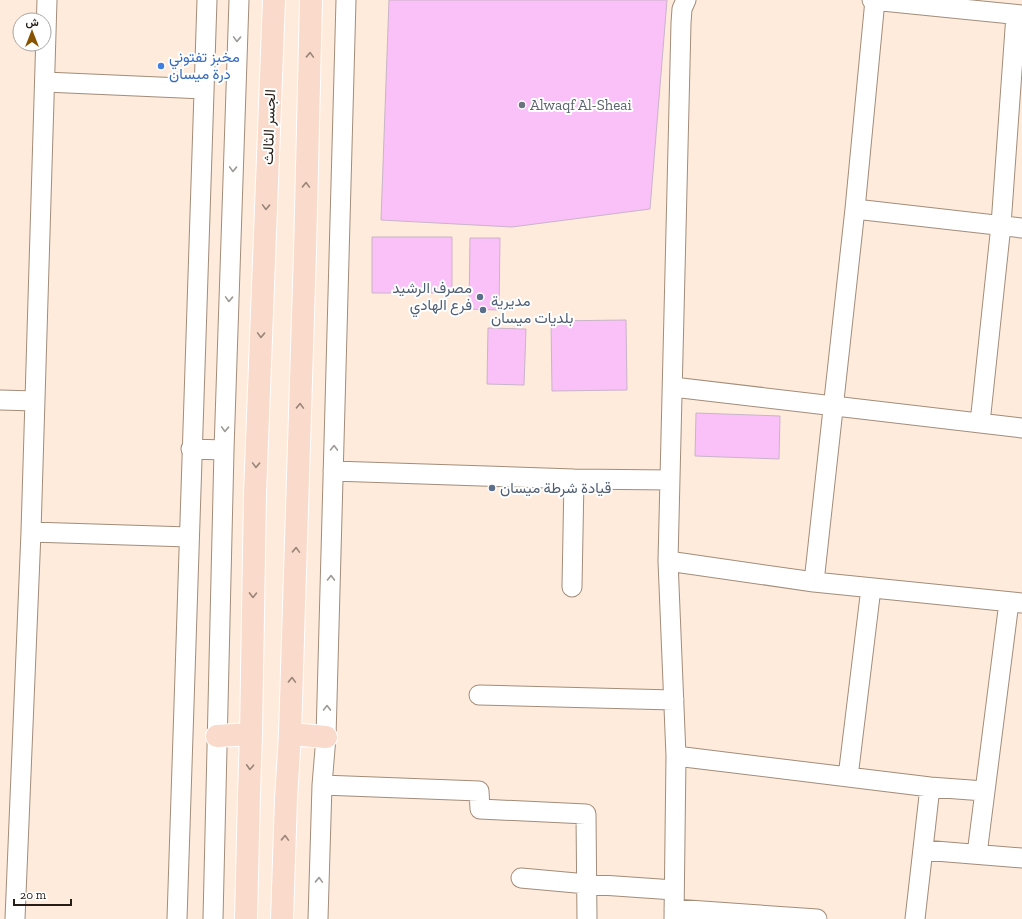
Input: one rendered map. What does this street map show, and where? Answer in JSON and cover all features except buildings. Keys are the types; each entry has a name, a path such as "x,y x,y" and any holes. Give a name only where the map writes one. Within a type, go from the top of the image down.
{"main road":[{"name":"الجسر الثالث","path":"246,919 255,494 274,0"},
{"path":"282,919 290,734 305,252 311,0"},
{"path":"217,736 251,734"},
{"path":"290,734 326,738"}],"street":[{"path":"16,919 31,532 47,0"},
{"path":"177,919 191,449 207,0"},
{"path":"213,919 224,450 239,0"},
{"path":"318,919 322,785 326,738 346,0"},
{"path":"686,0 682,9 681,23 668,561 676,756 674,914 817,919"},
{"path":"872,0 1019,15 1001,226 980,422"},
{"path":"814,582 855,209 875,0"},
{"path":"45,82 204,89"},
{"path":"855,209 1022,228"},
{"path":"673,387 1022,428"},
{"path":"0,400 35,402"},
{"path":"191,449 224,450"},
{"path":"333,471 574,479 670,480"},
{"path":"572,587 574,479"},
{"path":"31,532 189,537"},
{"path":"668,561 814,582 1015,603 984,791 977,854"},
{"path":"848,777 871,588"},
{"path":"479,695 674,700"},
{"path":"676,756 848,777 984,791"},
{"path":"322,785 479,791 480,809 586,814 587,919"},
{"path":"916,919 930,786"},
{"path":"923,850 1022,858"},
{"path":"521,878 674,890"}],"place":[{"name":"مخبز تفتوني درة ميسان","path":"161,66"},
{"name":"Alwaqf Al-Sheai","path":"522,105"},
{"name":"مصرف الرشيد فرع الهادي","path":"480,297"},
{"name":"مديرية بلديات ميسان","path":"483,310"},
{"name":"قيادة شرطة ميسان","path":"492,488"}]}
